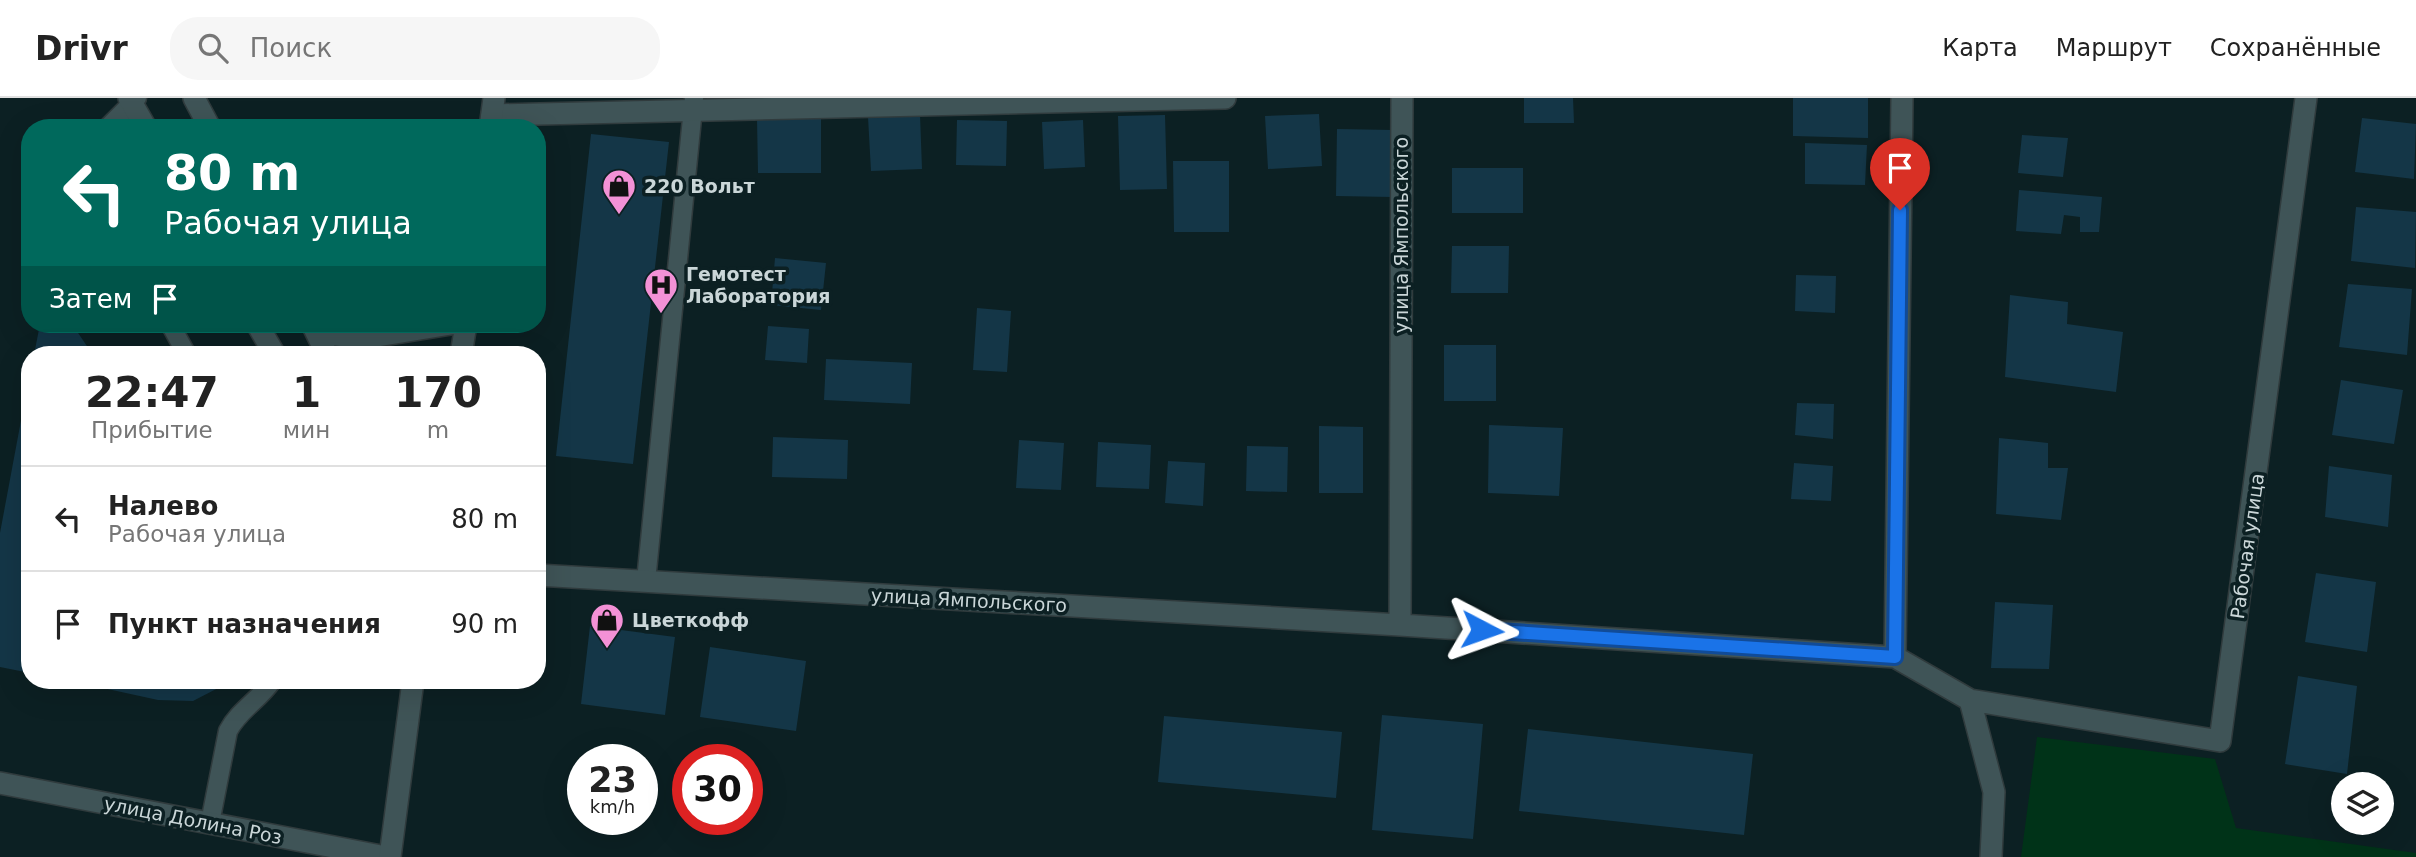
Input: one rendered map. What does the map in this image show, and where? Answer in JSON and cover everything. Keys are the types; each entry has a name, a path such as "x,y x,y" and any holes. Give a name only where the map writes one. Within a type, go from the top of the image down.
{"street":[{"path":"194,98 205,119"},
{"path":"492,113 694,104 1225,98"},
{"name":"улица Ямпольского","path":"1400,625 1402,98"},
{"path":"1902,98 1895,657 1970,700 1994,792 1991,857"},
{"name":"Рабочая улица","path":"1970,700 2220,741 2306,98"},
{"path":"132,99 142,119"},
{"path":"340,333 365,338 396,333"},
{"name":"улица Ямпольского","path":"546,575 1895,657"},
{"path":"388,857 412,689"},
{"name":"улица Долина Роз","path":"0,783 388,857"}],"lane":[{"path":"115,119 132,99"},
{"path":"646,581 694,104"},
{"path":"210,823 228,731 246,705 261,696 266,689"}],"green space":[{"path":"2037,737 2215,759 2236,828 2416,853 2416,857 2021,857"}],"building":[{"path":"1524,98 1573,98 1574,123 1524,123"},
{"path":"1793,98 1868,98 1868,138 1793,136"},
{"path":"1319,114 1322,166 1268,169 1265,116"},
{"path":"920,115 922,169 871,171 868,117"},
{"path":"1165,115 1167,189 1120,190 1118,116"},
{"path":"2362,118 2416,124 2414,179 2355,172"},
{"path":"757,119 821,119 821,173 758,173"},
{"path":"957,120 1007,121 1006,166 956,165"},
{"path":"1083,120 1085,167 1044,169 1042,122"},
{"path":"1337,129 1393,130 1392,197 1336,196"},
{"path":"591,134 669,142 633,464 556,456"},
{"path":"2022,135 2068,138 2063,177 2018,173"},
{"path":"1805,143 1867,145 1865,185 1805,184"},
{"path":"1173,161 1229,161 1229,232 1174,232"},
{"path":"1452,168 1523,168 1523,213 1452,213"},
{"path":"2019,190 2102,197 2099,232 2080,232 2080,217 2064,215 2061,234 2016,231"},
{"path":"2356,207 2416,212 2415,268 2351,261"},
{"path":"1452,246 1509,246 1508,293 1451,293"},
{"path":"775,258 826,263 821,310 771,305"},
{"path":"1796,275 1836,276 1835,313 1795,311"},
{"path":"2348,284 2412,289 2407,355 2339,347"},
{"path":"2010,295 2068,302 2067,324 2123,332 2116,392 2005,377"},
{"path":"977,308 1011,311 1007,372 973,370"},
{"path":"768,326 809,329 807,363 765,360"},
{"path":"38,333 78,333 87,346 36,346"},
{"path":"1444,345 1496,345 1496,401 1444,401"},
{"path":"826,359 912,363 910,404 824,400"},
{"path":"2341,380 2403,390 2394,444 2332,435"},
{"path":"1797,403 1834,404 1833,439 1795,435"},
{"path":"21,420 21,671 0,667 0,533"},
{"path":"1489,425 1563,428 1559,496 1488,493"},
{"path":"1319,426 1363,427 1363,493 1319,493"},
{"path":"773,437 848,440 847,479 772,477"},
{"path":"1999,438 2048,443 2048,468 2068,468 2061,520 1996,514"},
{"path":"1019,440 1064,443 1061,490 1016,488"},
{"path":"1098,442 1151,445 1149,489 1096,487"},
{"path":"1247,446 1288,447 1287,492 1246,491"},
{"path":"1168,461 1205,463 1203,506 1165,503"},
{"path":"1794,463 1833,466 1831,501 1791,499"},
{"path":"2329,466 2392,475 2388,527 2325,517"},
{"path":"2316,573 2376,582 2367,652 2305,642"},
{"path":"1995,602 2053,605 2049,669 1991,668"},
{"path":"590,626 675,637 665,715 581,704"},
{"path":"710,647 806,661 796,731 700,717"},
{"path":"2298,676 2357,686 2347,772 2285,764"},
{"path":"108,689 216,689 193,701 158,700"},
{"path":"1382,715 1483,724 1473,839 1372,830"},
{"path":"1164,716 1342,732 1336,798 1158,782"},
{"path":"1528,729 1753,754 1744,835 1519,811"}],"place":[{"name":"220 Вольт","path":"619,216"},
{"name":"Гемотест Лаборатория","path":"661,315"},
{"name":"Цветкофф","path":"607,650"}],"route":[{"path":"1482,630 1895,657 1900,210"}]}
